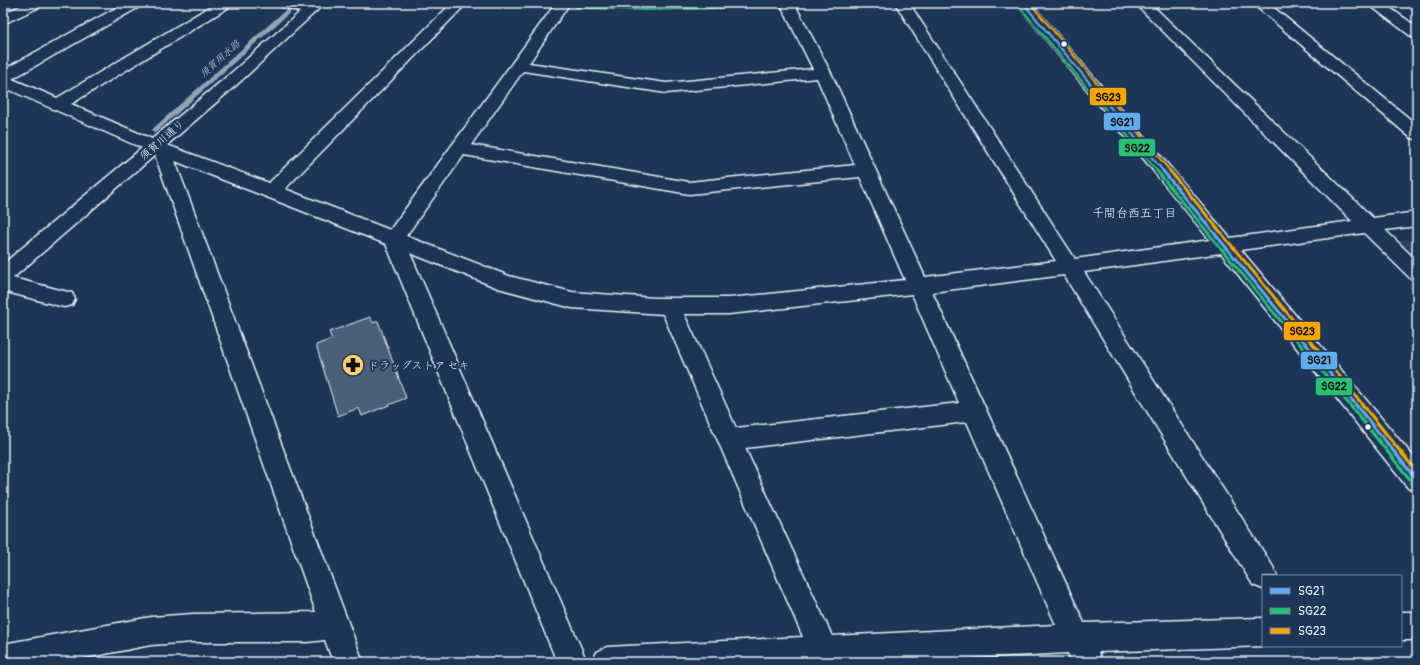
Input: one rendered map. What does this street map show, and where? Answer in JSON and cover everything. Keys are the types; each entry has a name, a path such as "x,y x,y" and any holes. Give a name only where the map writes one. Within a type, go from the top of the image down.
{"street":[{"path":"3,20 38,3"},
{"path":"111,3 131,5"},
{"path":"59,104 226,3"},
{"path":"285,3 314,6"},
{"path":"272,191 460,3"},
{"path":"394,239 520,66 563,3"},
{"path":"581,3 648,5 723,3"},
{"path":"787,3 822,73 1082,650"},
{"path":"902,3 1070,267 1262,575"},
{"path":"1023,3 1225,245 1417,480"},
{"path":"1142,3 1417,273"},
{"path":"1260,3 1417,134"},
{"path":"1374,3 1417,34"},
{"path":"3,77 131,5"},
{"name":"須賀川通り","path":"3,275 158,148 314,6"},
{"path":"520,66 666,88 822,73"},
{"path":"3,81 158,148 272,191 505,283 565,298 655,306 729,306 918,286 1070,267 1417,219"},
{"path":"158,148 348,662"},
{"path":"459,148 689,188 866,170"},
{"path":"394,239 572,662"},
{"path":"3,283 64,299"},
{"path":"670,306 823,650"},
{"path":"729,439 975,411"},
{"path":"3,659 151,631 193,628 307,628 335,624"},
{"path":"1402,626 1417,626"},
{"path":"607,662 823,650 881,655 1082,650 1262,632"}],"shaded area":[{"path":"1417,238 1417,263 1394,241"}],"building":[{"path":"370,317 373,323 378,321 406,398 362,416 359,408 338,416 316,345 332,339 329,332"}],"waterway":[{"name":"須賀用水路","path":"155,130 297,3"}],"transit line":[{"name":"SG21","path":"581,3 648,5 723,3"},
{"name":"SG21","path":"1023,3 1225,245 1417,480"},
{"name":"SG23","path":"1030,3 1229,242 1417,472"},
{"name":"SG22","path":"1019,6 1221,248 1413,483"},
{"name":"SG22","path":"581,8 648,10 723,8"}],"place":[{"name":"ドラッグストア セキ","path":"353,365"}],"district":[{"name":"千間台西五丁目","path":"1134,213"}]}
